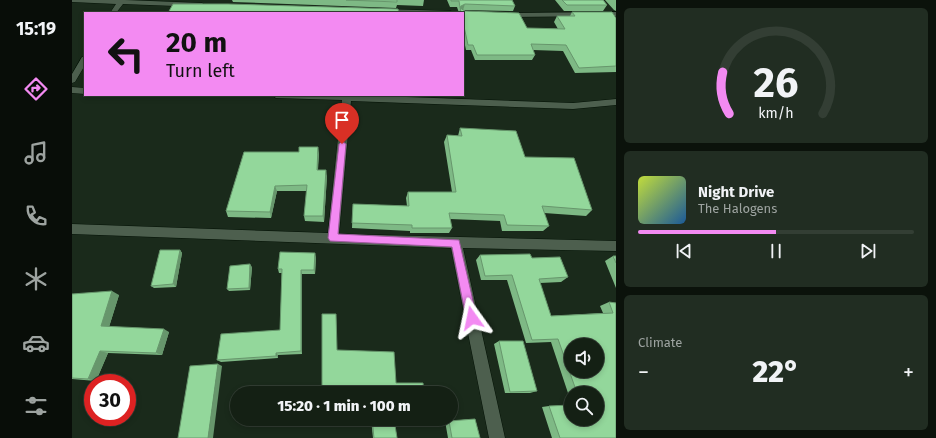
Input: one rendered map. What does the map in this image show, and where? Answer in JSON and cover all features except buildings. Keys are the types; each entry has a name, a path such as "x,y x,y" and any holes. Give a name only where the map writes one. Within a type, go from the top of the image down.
{"street":[{"path":"72,0 207,5"},
{"path":"114,12 121,1"},
{"path":"605,5 614,14 616,22"},
{"path":"374,10 425,12"},
{"path":"500,15 614,14"},
{"path":"72,80 84,61"},
{"path":"72,90 84,91"},
{"path":"333,238 347,96 574,106 616,102"},
{"path":"72,229 456,243 616,246"},
{"path":"456,243 497,438"}],"route":[{"path":"342,144 333,238 456,243 472,318"}]}
